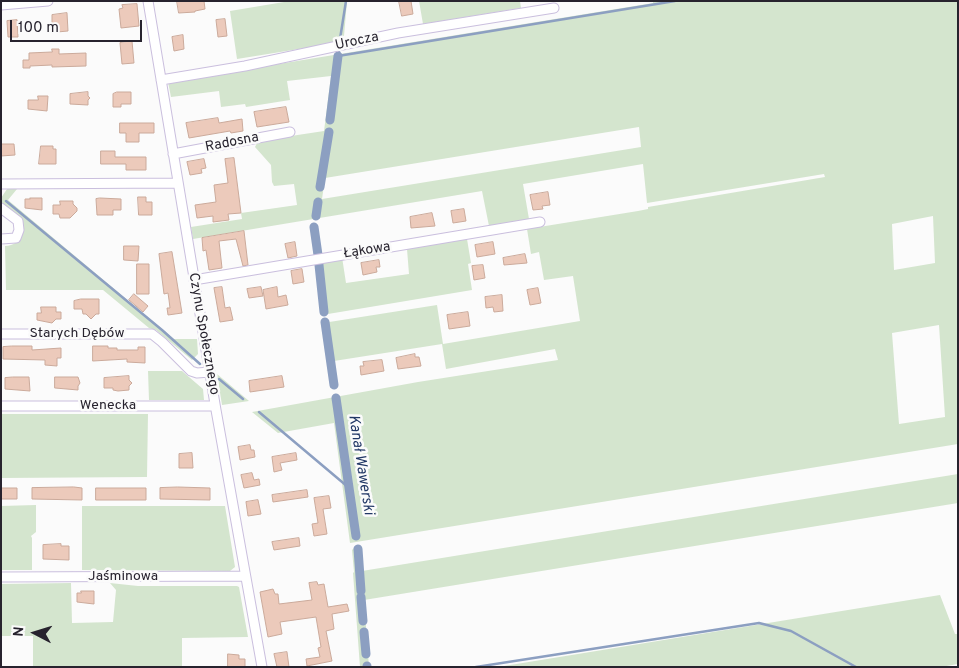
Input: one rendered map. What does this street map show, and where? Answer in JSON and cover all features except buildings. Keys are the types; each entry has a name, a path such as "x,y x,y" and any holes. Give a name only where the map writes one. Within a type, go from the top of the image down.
{"street":[{"path":"1,5 48,1"},
{"name":"Czynu Społecznego","path":"148,1 215,406 262,667"},
{"name":"Urocza","path":"161,80 245,66 398,33 554,8"},
{"name":"Radosna","path":"173,154 290,132"},
{"path":"1,184 178,183"},
{"path":"1,208 18,221 19,230 16,238 1,239"},
{"name":"Łąkowa","path":"194,280 540,222"},
{"name":"Starych Dębów","path":"1,334 152,334 191,371 197,373 210,372"},
{"name":"Wenecka","path":"1,406 215,406"},
{"name":"Jaśminowa","path":"1,577 245,576"}],"green space":[{"path":"290,1 347,1 344,36 337,37 336,43 237,59 230,11"},
{"path":"419,1 520,1 521,8 423,24"},
{"path":"653,1 958,1 958,444 350,543 334,423 278,433 252,412 418,382 558,360 555,349 446,369 442,344 334,361 338,386 331,387 323,323 437,305 443,344 580,321 573,276 544,280 539,252 531,254 527,229 825,177 824,174 647,203 643,164 523,184 529,219 489,226 482,191 193,239 191,227 242,219 241,213 297,205 294,184 274,186 271,165 255,147 258,141 324,131 331,76 287,81 290,100 246,107 245,104 221,107 219,91 171,97 168,82 653,3","holes":["639,127 641,147 322,199 325,178","933,216 935,263 894,270 892,224","939,325 945,417 899,424 892,333"]},
{"path":"7,189 17,189 8,200 174,339 197,339 198,354 192,360 103,290 6,290 5,246 16,243 22,233 1,204 1,198"},
{"path":"467,239 471,263 468,264 472,290 322,315 316,263 342,257 346,283 409,274 407,249"},
{"path":"148,371 182,371 203,389 204,400 149,400"},
{"path":"217,374 249,401 222,405"},
{"path":"1,414 148,414 147,477 1,478"},
{"path":"958,474 958,503 364,600 369,667 360,667 353,573 352,550 354,548 359,549 362,571"},
{"path":"36,505 36,532 31,536 32,570 1,570 1,506"},
{"path":"82,506 225,506 235,567 230,571 82,570"},
{"path":"71,583 72,623 113,622 116,590 110,583 138,586 237,586 239,587 248,637 182,638 182,667 33,667 33,636 1,636 1,584"},
{"path":"940,595 955,634 958,634 958,664 941,667 498,667"}],"waterway":[{"name":"Kanał Wawerski","path":"340,39 346,1"},
{"path":"339,52 338,56 675,1"},
{"name":"Kanał Wawerski","path":"330,120 338,56"},
{"name":"Kanał Wawerski","path":"320,187 329,132"},
{"path":"6,201 162,330 200,364"},
{"name":"Kanał Wawerski","path":"316,216 318,202"},
{"name":"Kanał Wawerski","path":"314,227 318,255"},
{"name":"Kanał Wawerski","path":"319,265 324,312"},
{"name":"Kanał Wawerski","path":"325,322 334,385"},
{"path":"219,379 243,399"},
{"name":"Kanał Wawerski","path":"336,398 356,536"},
{"path":"259,412 348,487"},
{"name":"Kanał Wawerski","path":"358,549 361,591"},
{"name":"Kanał Wawerski","path":"361,597 363,621"},
{"path":"476,667 759,623 791,631 856,667"},
{"name":"Kanał Wawerski","path":"364,632 366,654"}]}
